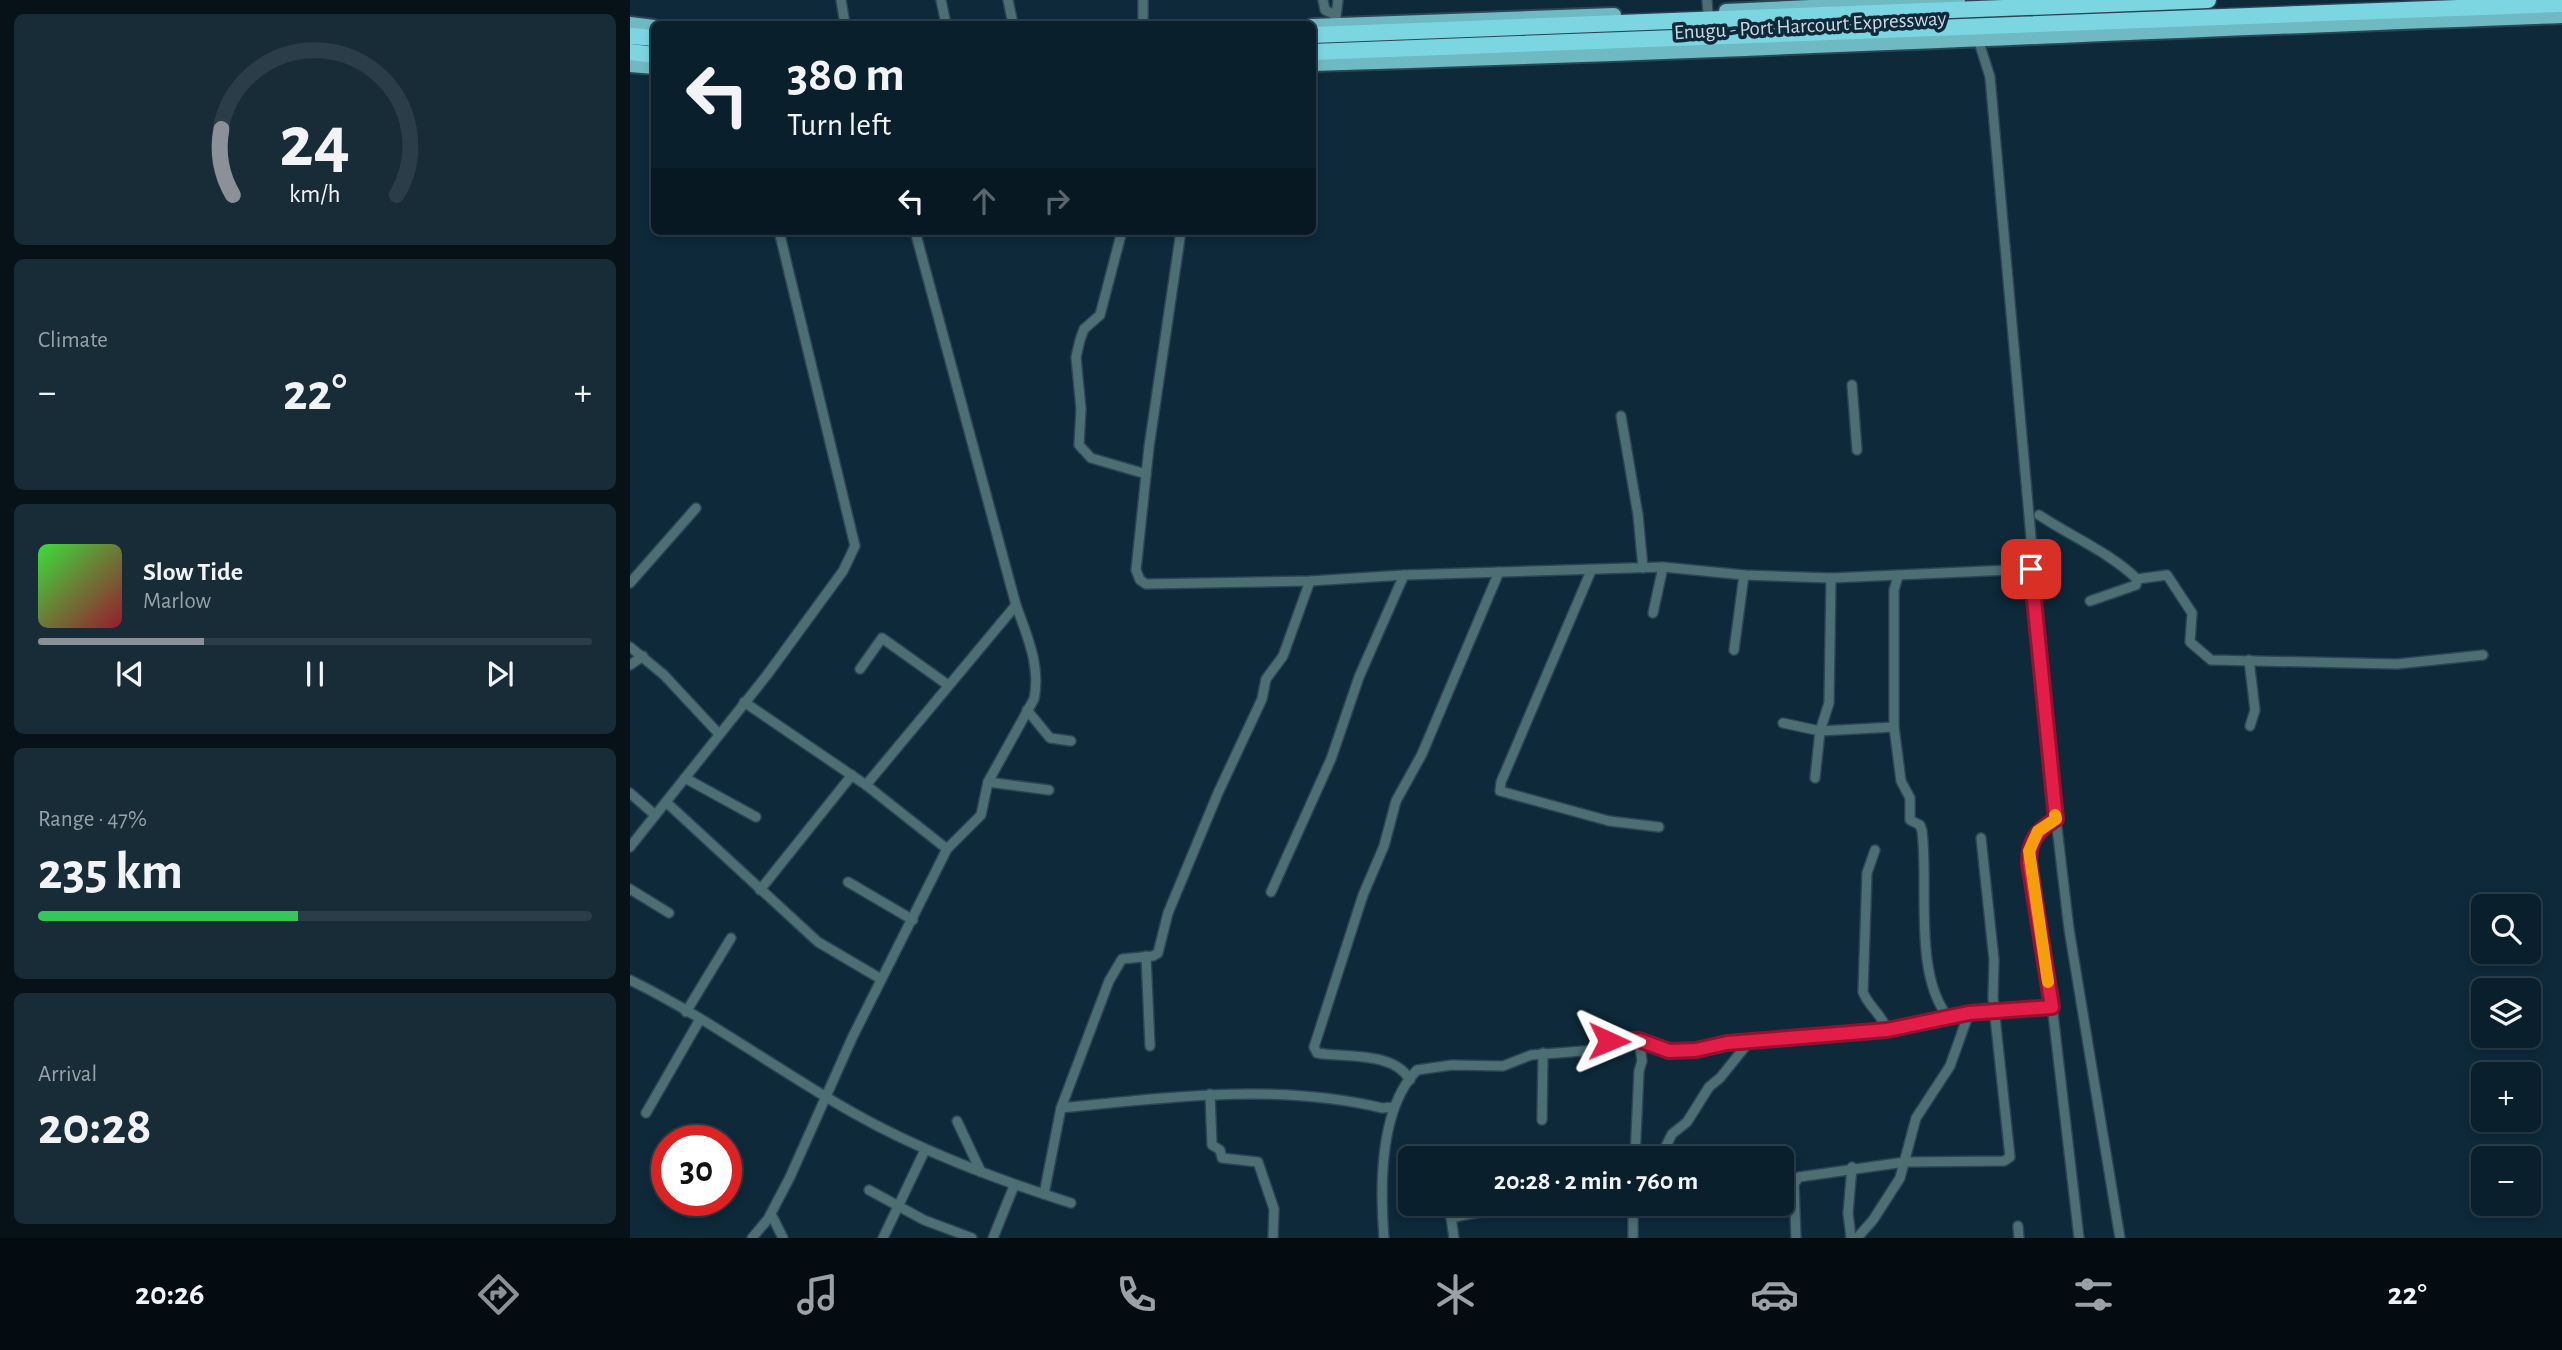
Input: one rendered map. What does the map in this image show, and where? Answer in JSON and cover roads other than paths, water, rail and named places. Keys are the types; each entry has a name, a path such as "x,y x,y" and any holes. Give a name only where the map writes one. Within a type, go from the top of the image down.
{"highway":[{"name":"Enugu - Port Harcourt Expressway","path":"1316,35 2208,0"},
{"name":"Enugu - Port Harcourt Expressway","path":"1316,52 2562,4"},
{"path":"630,36 651,38"},
{"path":"630,52 651,55"}],"main road":[{"name":"Enugu - Port Harcourt Expressway","path":"1316,25 1335,20 1958,0"},
{"name":"Enugu - Port Harcourt Expressway","path":"1316,64 1625,55 2562,16"},
{"path":"630,24 651,27"},
{"path":"630,65 651,67"}],"street":[{"path":"841,0 844,21"},
{"path":"940,0 945,21"},
{"path":"1008,0 1012,21"},
{"path":"1143,0 1143,21"},
{"path":"1323,0 1325,10 1335,20"},
{"path":"1335,20 1338,0"},
{"path":"1978,39 1990,77 2031,569 2056,819 2074,956 2120,1238"},
{"path":"630,847 843,571 855,546 780,235"},
{"path":"752,1238 771,1214 881,979 947,849 981,815 988,782 1034,699 1037,671 1016,605 916,235"},
{"path":"1121,235 1100,315 1084,330 1076,357 1082,409 1079,445 1091,458 1146,474"},
{"path":"1180,235 1146,474 1136,570 1146,584 1310,581 1404,575 1663,567 1744,575 1832,578 2031,569"},
{"path":"1852,385 1857,450"},
{"path":"1621,416 1638,515 1643,568"},
{"path":"630,583 696,508"},
{"path":"2039,515 2083,544 2116,559 2137,579"},
{"path":"1653,613 1663,567"},
{"path":"1591,571 1499,787 1510,795 1609,821 1659,827"},
{"path":"1499,572 1426,744 1396,801 1384,846 1363,895 1314,1047 1317,1053 1375,1059 1405,1070 1452,1065 1488,1068 1503,1066 1518,1057 1596,1050 1609,1041 1639,1040 1669,1051 1887,1030 1969,1013 2052,1007"},
{"path":"1271,892 1331,759 1359,677 1404,575"},
{"path":"1734,650 1744,575"},
{"path":"2137,579 2167,575 2192,613 2190,642 2211,660 2396,664 2483,655"},
{"path":"1898,576 1894,590 1894,727 1901,781 1910,798 1910,820 1920,825 1922,831 1924,925 1935,996 1948,1017"},
{"path":"1815,778 1820,731 1829,703 1832,578"},
{"path":"2090,601 2136,585 2137,579"},
{"path":"1044,1194 1061,1108 1115,967 1122,960 1158,953 1168,913 1217,793 1262,699 1266,679 1283,656 1310,581"},
{"path":"866,785 1016,605"},
{"path":"860,669 883,638 948,685"},
{"path":"630,647 643,656 719,734"},
{"path":"630,665 643,656"},
{"path":"2249,660 2255,710 2250,726"},
{"path":"744,702 866,785 947,849"},
{"path":"1027,710 1050,738 1071,741"},
{"path":"1783,723 1820,731 1894,727"},
{"path":"760,890 852,775"},
{"path":"685,778 756,817"},
{"path":"988,782 1049,790"},
{"path":"630,793 655,815"},
{"path":"666,802 818,942 881,979"},
{"path":"2056,819 2038,831 2029,851 2052,1007 2079,1238"},
{"path":"1796,1238 1794,1184 1799,1177 1852,1167 1905,1162 2004,1161 2010,1157 1992,990 1994,960 1981,838"},
{"path":"1875,850 1867,873 1863,992 1865,998 1881,1014 1887,1030"},
{"path":"848,882 913,920"},
{"path":"630,889 669,913"},
{"path":"686,1012 731,938"},
{"path":"1146,957 1150,1046"},
{"path":"630,980 827,1097 925,1150 1014,1186 1071,1203"},
{"path":"1857,1238 1873,1220 1899,1180 1916,1118 1951,1066 1969,1013"},
{"path":"646,1113 699,1021"},
{"path":"1636,1146 1639,1071 1642,1061 1639,1040"},
{"path":"1666,1146 1672,1134 1688,1122 1709,1087 1720,1078 1749,1042"},
{"path":"1542,1121 1543,1053"},
{"path":"1405,1070 1410,1080"},
{"path":"1384,1238 1382,1163 1394,1107 1417,1070"},
{"path":"1061,1108 1241,1092 1292,1095 1382,1108 1394,1107"},
{"path":"1210,1094 1212,1145 1220,1150 1223,1158 1258,1162 1274,1209 1273,1238"},
{"path":"957,1122 981,1172"},
{"path":"883,1238 925,1150"},
{"path":"1851,1238 1849,1213 1852,1167"},
{"path":"993,1238 1014,1186"},
{"path":"869,1190 924,1220 972,1238"},
{"path":"771,1214 783,1238"},
{"path":"1454,1238 1451,1217 1456,1216"},
{"path":"1633,1238 1634,1216"},
{"path":"2018,1226 2020,1238"}]}
